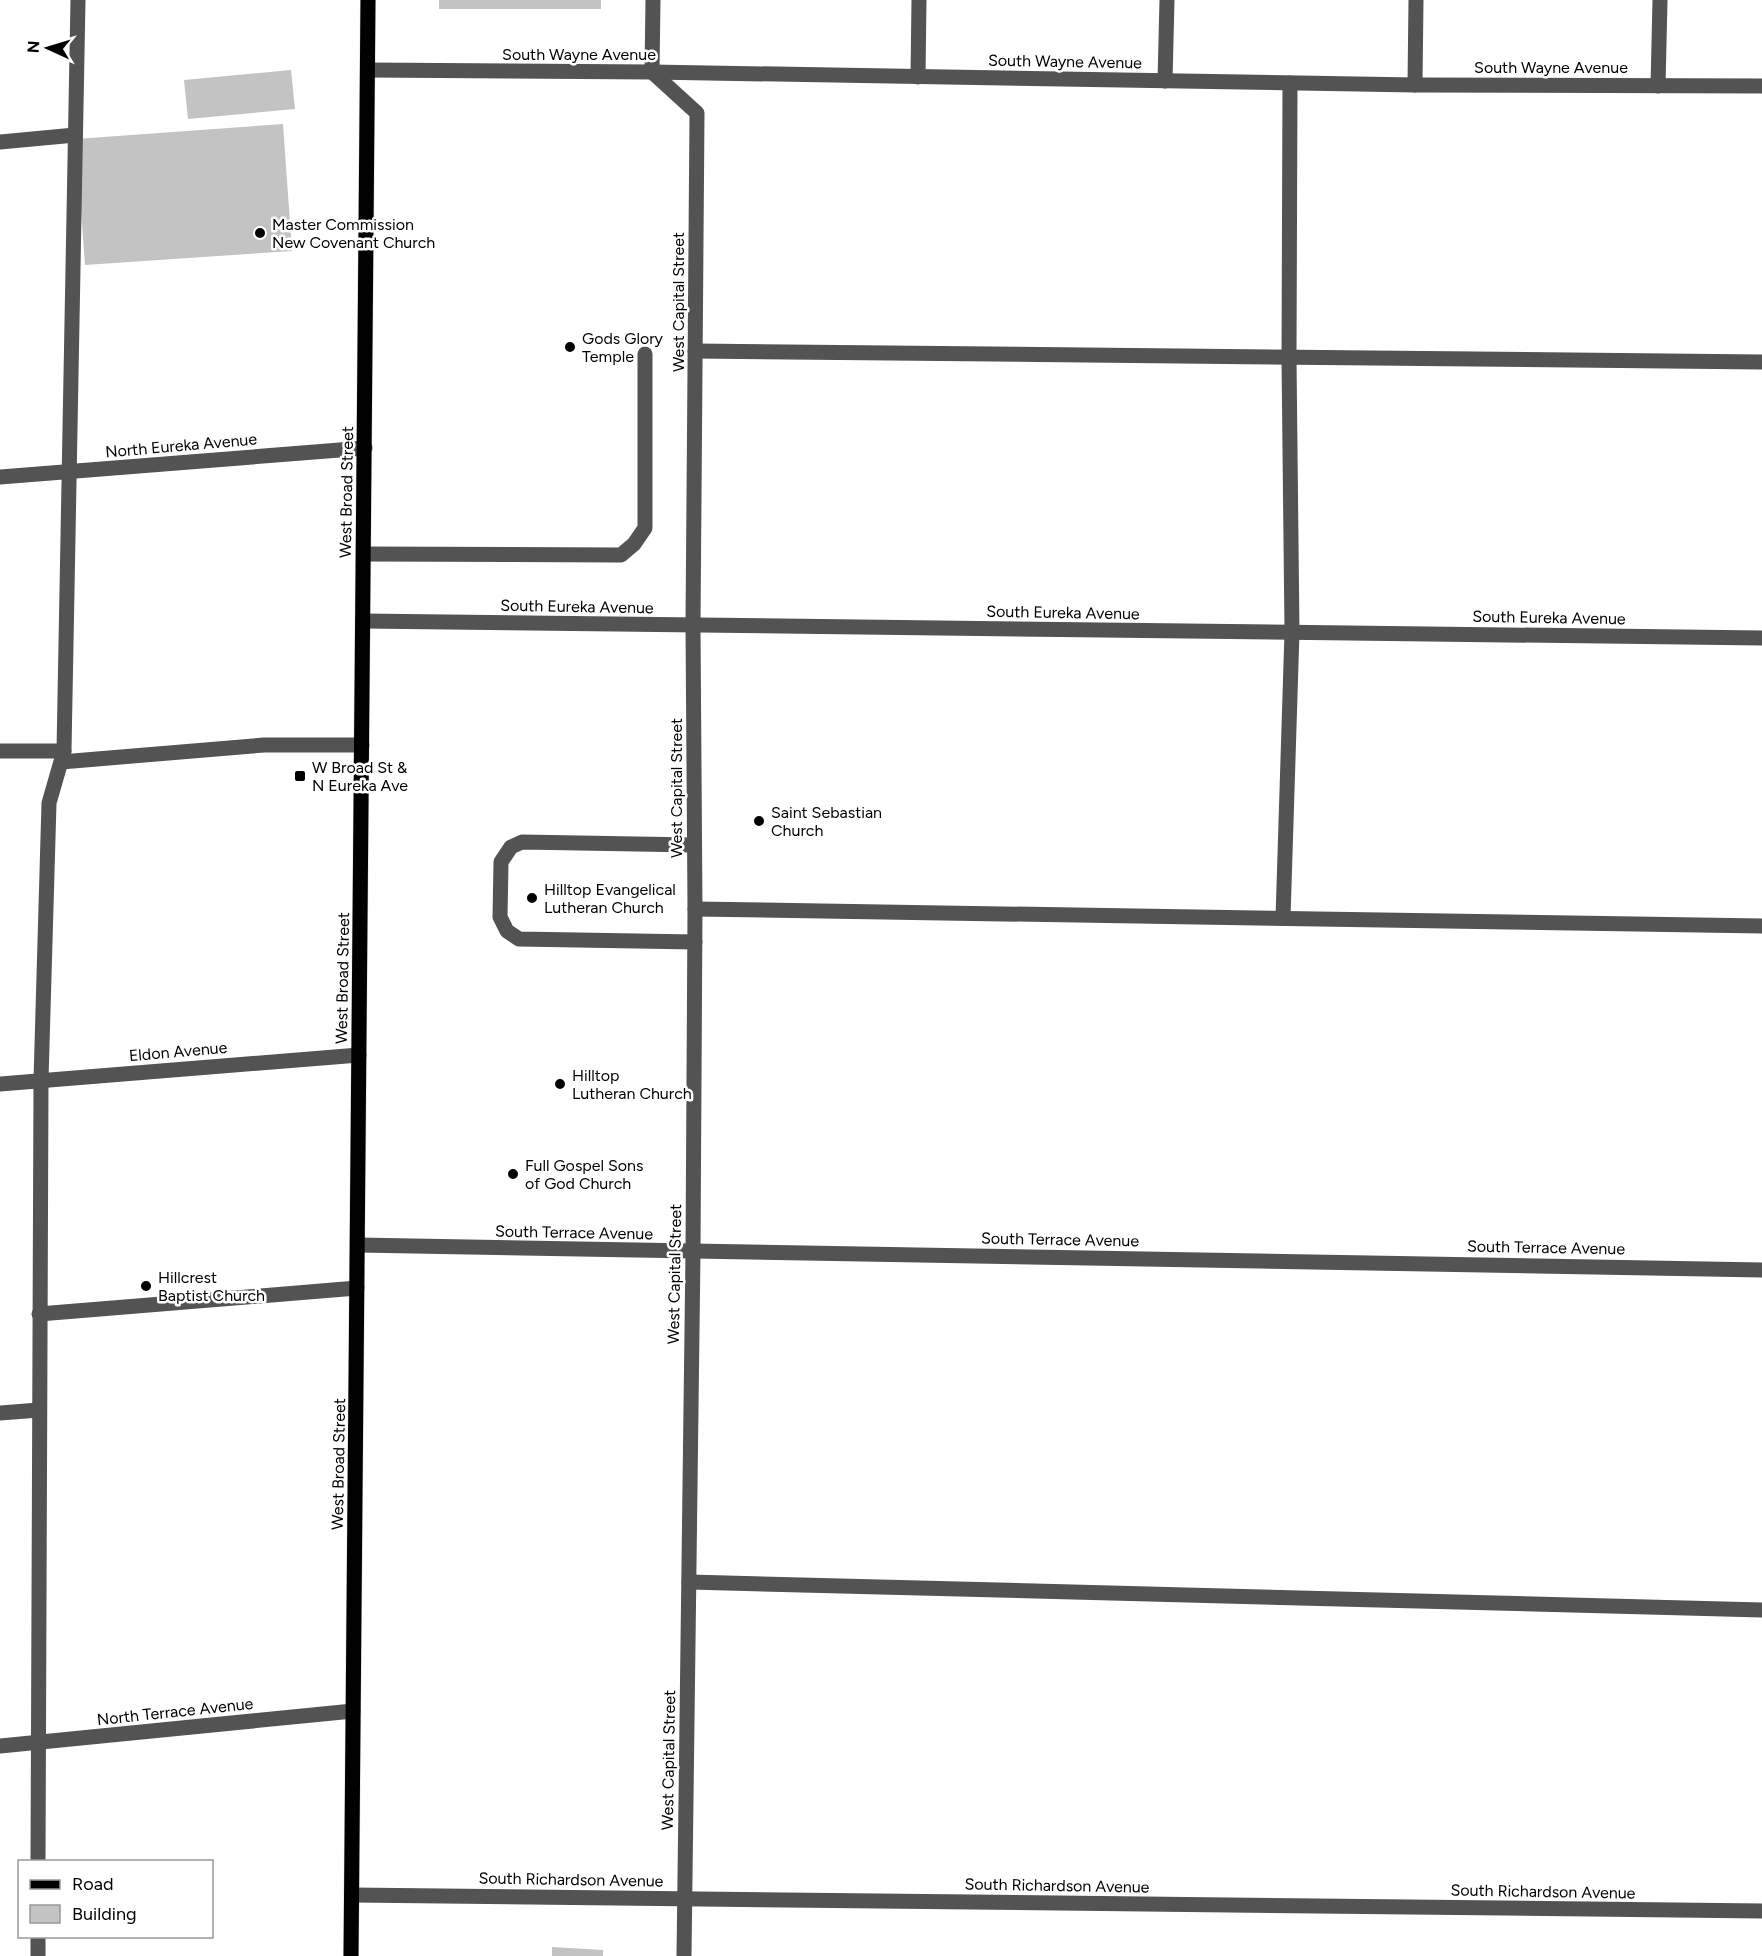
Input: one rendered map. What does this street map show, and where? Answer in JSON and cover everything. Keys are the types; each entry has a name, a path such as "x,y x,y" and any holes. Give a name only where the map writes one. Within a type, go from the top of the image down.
{"main road":[{"name":"West Broad Street","path":"351,1956 369,0"}],"street":[{"path":"38,1860 41,1080 49,803 63,756 78,0"},
{"path":"652,72 653,0"},
{"path":"918,77 919,0"},
{"path":"1165,81 1167,0"},
{"path":"1415,85 1416,0"},
{"path":"1658,86 1660,0"},
{"name":"South Wayne Avenue","path":"368,70 652,72 1415,85 1762,87"},
{"name":"West Capital Street","path":"652,72 697,112 693,625 695,909 693,1252 684,1956"},
{"path":"1283,918 1292,632 1290,83"},
{"path":"0,142 75,135"},
{"path":"695,351 1762,363"},
{"path":"364,554 621,555 645,528 645,354"},
{"name":"North Eureka Avenue","path":"0,477 365,448"},
{"name":"South Eureka Avenue","path":"363,621 1762,638"},
{"path":"0,751 63,756 264,745 362,745"},
{"path":"694,845 522,842 511,847 501,862 500,917 507,931 519,939 694,942"},
{"path":"695,909 1762,926"},
{"name":"Eldon Avenue","path":"0,1084 359,1055"},
{"name":"South Terrace Avenue","path":"357,1245 1762,1270"},
{"path":"39,1314 357,1288"},
{"path":"0,1413 39,1410"},
{"path":"689,1582 1762,1610"},
{"name":"North Terrace Avenue","path":"0,1746 353,1711"},
{"name":"South Richardson Avenue","path":"352,1895 1762,1911"},
{"path":"38,1938 38,1956"}],"building":[{"path":"439,0 601,0 601,9 439,9"},
{"path":"291,70 295,109 188,119 184,80"},
{"path":"283,124 292,251 85,265 76,139"},
{"path":"552,1947 603,1950 603,1956 552,1956"}],"place":[{"name":"Master Commission New Covenant Church","path":"260,233"},
{"name":"Gods Glory Temple","path":"570,347"},
{"name":"W Broad St & N Eureka Ave","path":"300,776"},
{"name":"Saint Sebastian Church","path":"759,821"},
{"name":"Hilltop Evangelical Lutheran Church","path":"532,898"},
{"name":"Hilltop Lutheran Church","path":"560,1084"},
{"name":"Full Gospel Sons of God Church","path":"513,1174"},
{"name":"Hillcrest Baptist Church","path":"146,1286"}]}
